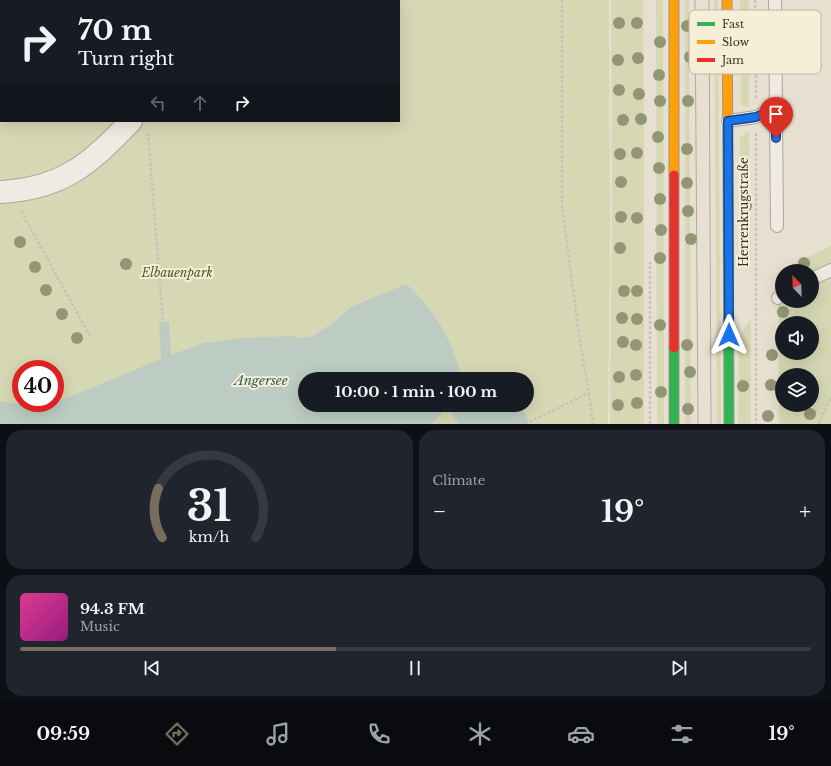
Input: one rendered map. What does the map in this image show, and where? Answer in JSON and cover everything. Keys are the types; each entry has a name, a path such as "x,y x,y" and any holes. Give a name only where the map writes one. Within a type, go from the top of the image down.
{"street":[{"path":"674,0 674,424"},
{"name":"Herrenkrugstraße","path":"727,0 727,10"},
{"name":"Herrenkrugstraße","path":"728,74 729,424"},
{"path":"5,192 29,189 58,180 76,170 139,125"}],"lane":[{"path":"775,0 775,10"},
{"path":"776,74 777,226"},
{"path":"728,121 756,117 776,108"},
{"path":"819,276 831,270"}],"path":[{"path":"562,0 562,206 580,342 593,424"},
{"name":"Herrenkrugstraße","path":"755,0 755,10"},
{"name":"Herrenkrugstraße","path":"756,74 756,424"},
{"path":"139,125 164,335"},
{"path":"5,192 91,338"},
{"path":"525,424 589,393"},
{"path":"820,424 824,411 831,399"}],"green space":[{"name":"Elbauenpark","path":"400,0 609,0 610,251 608,424 0,424 0,122 400,122"},
{"path":"611,0 643,0 644,424 610,424 612,204"},
{"path":"656,0 663,0 664,424 657,424"},
{"path":"685,0 689,0 691,424 685,424"},
{"path":"714,0 718,0 718,10 714,10"},
{"path":"740,0 749,0 749,10 740,10"},
{"path":"715,74 719,74 721,424 717,424"},
{"path":"741,74 749,74 749,107 741,105"},
{"path":"749,131 751,262 742,233 740,138"},
{"path":"831,246 831,424 779,424 779,412 819,412 819,368 779,368 778,360 819,360 819,316 778,316 778,308 819,308 819,264 793,264"},
{"path":"751,319 751,424 738,424 739,340 744,328"}],"water":[{"name":"Angersee","path":"406,284 426,304 442,327 454,352 460,372 298,372 298,412 444,412 431,424 0,424 0,401 12,403 12,412 64,412 64,399 161,359 159,322 169,322 171,355 204,343 243,338 290,336 302,338 311,337 333,323 351,307"},
{"path":"451,412 524,412 527,416 527,424 459,424"}],"tram line":[{"path":"695,0 695,10"},
{"path":"709,0 709,10"},
{"path":"696,74 698,424"},
{"path":"709,74 711,424"}],"traffic: fast":[{"path":"728,164 729,424"},
{"path":"674,348 674,424"}],"traffic: slow":[{"path":"674,0 674,175"},
{"path":"727,0 727,10"},
{"path":"727,74 728,164"}],"traffic: jam":[{"path":"674,175 674,348"}],"route":[{"path":"729,335 728,121 756,117 776,108 776,138"}]}
